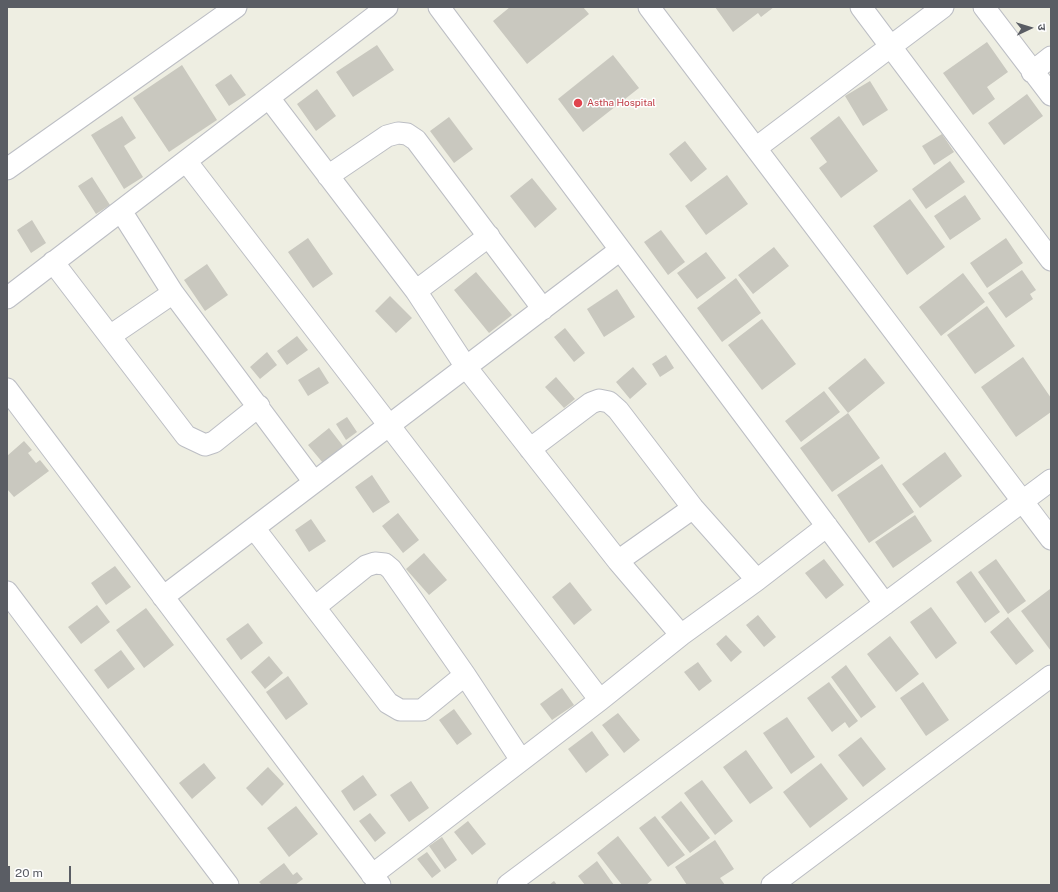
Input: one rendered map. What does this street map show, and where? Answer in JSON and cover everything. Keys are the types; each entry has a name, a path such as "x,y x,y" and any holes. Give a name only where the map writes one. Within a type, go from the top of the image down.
{"street":[{"path":"7,169 236,7"},
{"path":"7,298 387,7"},
{"path":"439,7 885,604"},
{"path":"649,7 1051,538"},
{"path":"861,7 1051,260"},
{"path":"756,148 944,7"},
{"path":"984,7 1051,95"},
{"path":"1032,72 1051,57"},
{"path":"269,98 416,291 466,367 618,561 681,635"},
{"path":"328,176 387,136 398,132 407,134 416,140 543,309"},
{"path":"186,161 600,700"},
{"path":"121,211 173,293 259,406 314,482"},
{"path":"416,291 489,236"},
{"path":"163,596 620,250"},
{"path":"53,262 186,436 195,442 205,444 214,442 259,406"},
{"path":"110,336 173,293"},
{"path":"7,389 376,880 521,760 600,700 681,635 827,526"},
{"path":"530,449 592,403 599,400 609,402 618,410 693,508 756,580"},
{"path":"508,885 1051,480"},
{"path":"618,561 693,508"},
{"path":"254,528 388,703 400,710 422,710 465,675"},
{"path":"315,607 366,566 375,563 385,564 391,569 465,675 521,760"},
{"path":"7,592 228,885"},
{"path":"772,885 1051,676"}],"building":[{"path":"510,7 583,7 589,14 527,64 493,21"},
{"path":"715,7 774,7 761,17 758,13 733,32"},
{"path":"987,42 1008,72 987,87 995,99 973,115 943,73"},
{"path":"377,45 394,70 353,97 336,72"},
{"path":"613,55 639,88 583,132 558,99"},
{"path":"182,65 217,120 169,152 133,98"},
{"path":"231,74 246,95 229,106 215,85"},
{"path":"870,81 888,110 863,126 845,96"},
{"path":"317,89 336,116 316,131 297,104"},
{"path":"1027,94 1043,116 1004,145 988,123"},
{"path":"122,116 136,138 124,146 143,177 124,189 91,135"},
{"path":"839,116 878,171 841,198 819,168 827,162 810,138"},
{"path":"449,117 473,149 454,163 430,131"},
{"path":"942,134 954,152 934,165 922,146"},
{"path":"685,141 707,169 691,182 669,154"},
{"path":"950,161 965,182 926,209 912,189"},
{"path":"727,175 748,204 706,235 685,206"},
{"path":"92,177 110,205 96,214 78,186"},
{"path":"532,178 557,209 535,228 510,196"},
{"path":"965,195 981,219 950,240 934,216"},
{"path":"910,199 945,247 907,275 873,226"},
{"path":"32,220 46,243 31,253 17,230"},
{"path":"661,230 685,262 668,275 644,242"},
{"path":"308,238 333,274 313,288 288,252"},
{"path":"1006,238 1023,263 987,288 970,263"},
{"path":"774,247 789,266 753,294 738,275"},
{"path":"706,252 726,278 697,299 677,273"},
{"path":"207,264 228,295 205,311 184,280"},
{"path":"1022,270 1036,290 1030,294 1033,299 1006,318 988,293"},
{"path":"476,272 512,315 489,333 454,290"},
{"path":"963,273 985,302 941,336 919,307"},
{"path":"736,278 761,313 722,342 697,308"},
{"path":"617,289 635,317 604,337 587,309"},
{"path":"390,296 412,318 396,333 375,311"},
{"path":"987,306 1015,346 975,374 947,335"},
{"path":"762,319 796,364 762,390 728,345"},
{"path":"565,328 585,353 574,362 554,337"},
{"path":"297,336 308,350 287,365 277,351"},
{"path":"267,352 277,365 260,379 250,367"},
{"path":"666,355 674,368 660,377 652,364"},
{"path":"1023,357 1051,398 1051,412 1016,437 981,387"},
{"path":"865,358 885,383 848,413 828,388"},
{"path":"319,367 329,383 308,396 298,380"},
{"path":"633,367 647,384 630,399 616,382"},
{"path":"556,377 575,399 564,408 545,387"},
{"path":"824,391 840,412 801,442 785,421"},
{"path":"848,413 880,458 832,492 800,448"},
{"path":"347,417 357,432 346,440 336,424"},
{"path":"329,428 343,446 323,463 308,445"},
{"path":"24,441 32,450 28,453 36,463 40,460 49,471 14,497 7,489 7,456"},
{"path":"945,452 962,476 920,508 902,484"},
{"path":"882,464 914,512 869,543 837,495"},
{"path":"372,475 390,502 373,513 355,487"},
{"path":"398,513 419,540 403,553 382,526"},
{"path":"915,515 932,541 893,568 875,542"},
{"path":"311,519 326,541 309,552 295,530"},
{"path":"424,553 447,580 429,595 406,569"},
{"path":"824,559 844,585 826,599 805,573"},
{"path":"996,559 1026,601 1008,614 978,572"},
{"path":"115,566 131,587 106,605 91,583"},
{"path":"971,571 1000,612 985,623 956,582"},
{"path":"570,582 592,610 574,625 552,597"},
{"path":"1050,589 1051,591 1051,651 1021,611"},
{"path":"97,605 110,622 81,644 68,627"},
{"path":"931,607 957,643 936,659 910,622"},
{"path":"146,608 174,645 144,668 116,630"},
{"path":"758,615 776,637 764,647 746,625"},
{"path":"1008,617 1034,651 1016,665 990,632"},
{"path":"248,623 263,643 241,660 226,639"},
{"path":"726,635 742,652 731,662 716,644"},
{"path":"890,636 919,674 896,692 867,654"},
{"path":"121,650 135,669 108,689 94,670"},
{"path":"269,656 283,673 265,689 251,672"},
{"path":"698,662 712,681 699,691 684,672"},
{"path":"846,665 876,707 861,718 831,677"},
{"path":"288,676 308,704 286,720 266,692"},
{"path":"829,682 858,721 849,728 845,722 832,732 807,698"},
{"path":"923,682 949,720 926,736 900,698"},
{"path":"562,688 574,705 552,720 540,704"},
{"path":"454,709 472,734 457,745 439,720"},
{"path":"618,713 640,740 624,753 602,725"},
{"path":"787,717 815,757 791,774 763,733"},
{"path":"592,731 609,755 586,773 568,749"},
{"path":"861,737 886,769 863,787 838,755"},
{"path":"746,750 773,788 750,804 723,767"},
{"path":"204,763 216,778 192,799 179,783"},
{"path":"821,763 848,799 810,828 783,792"},
{"path":"268,767 284,784 262,806 246,788"},
{"path":"363,775 377,795 354,811 341,791"},
{"path":"702,780 733,821 715,835 684,793"},
{"path":"411,781 429,808 409,822 390,795"},
{"path":"681,801 710,838 690,853 661,817"},
{"path":"296,806 318,834 289,857 267,828"},
{"path":"370,813 386,833 375,842 359,821"},
{"path":"655,816 685,855 668,867 639,828"},
{"path":"468,821 486,844 472,855 454,832"},
{"path":"618,836 652,880 646,885 622,885 597,853"},
{"path":"442,837 457,860 445,869 429,846"},
{"path":"715,840 734,869 720,878 725,885 687,885 675,867"},
{"path":"427,852 441,871 432,878 417,859"},
{"path":"597,861 614,885 585,885 578,876"},
{"path":"284,863 293,875 297,872 303,879 295,885 262,885 259,882"},
{"path":"554,881 557,885 549,885"}],"place":[{"name":"Astha Hospital","path":"578,103"}]}
